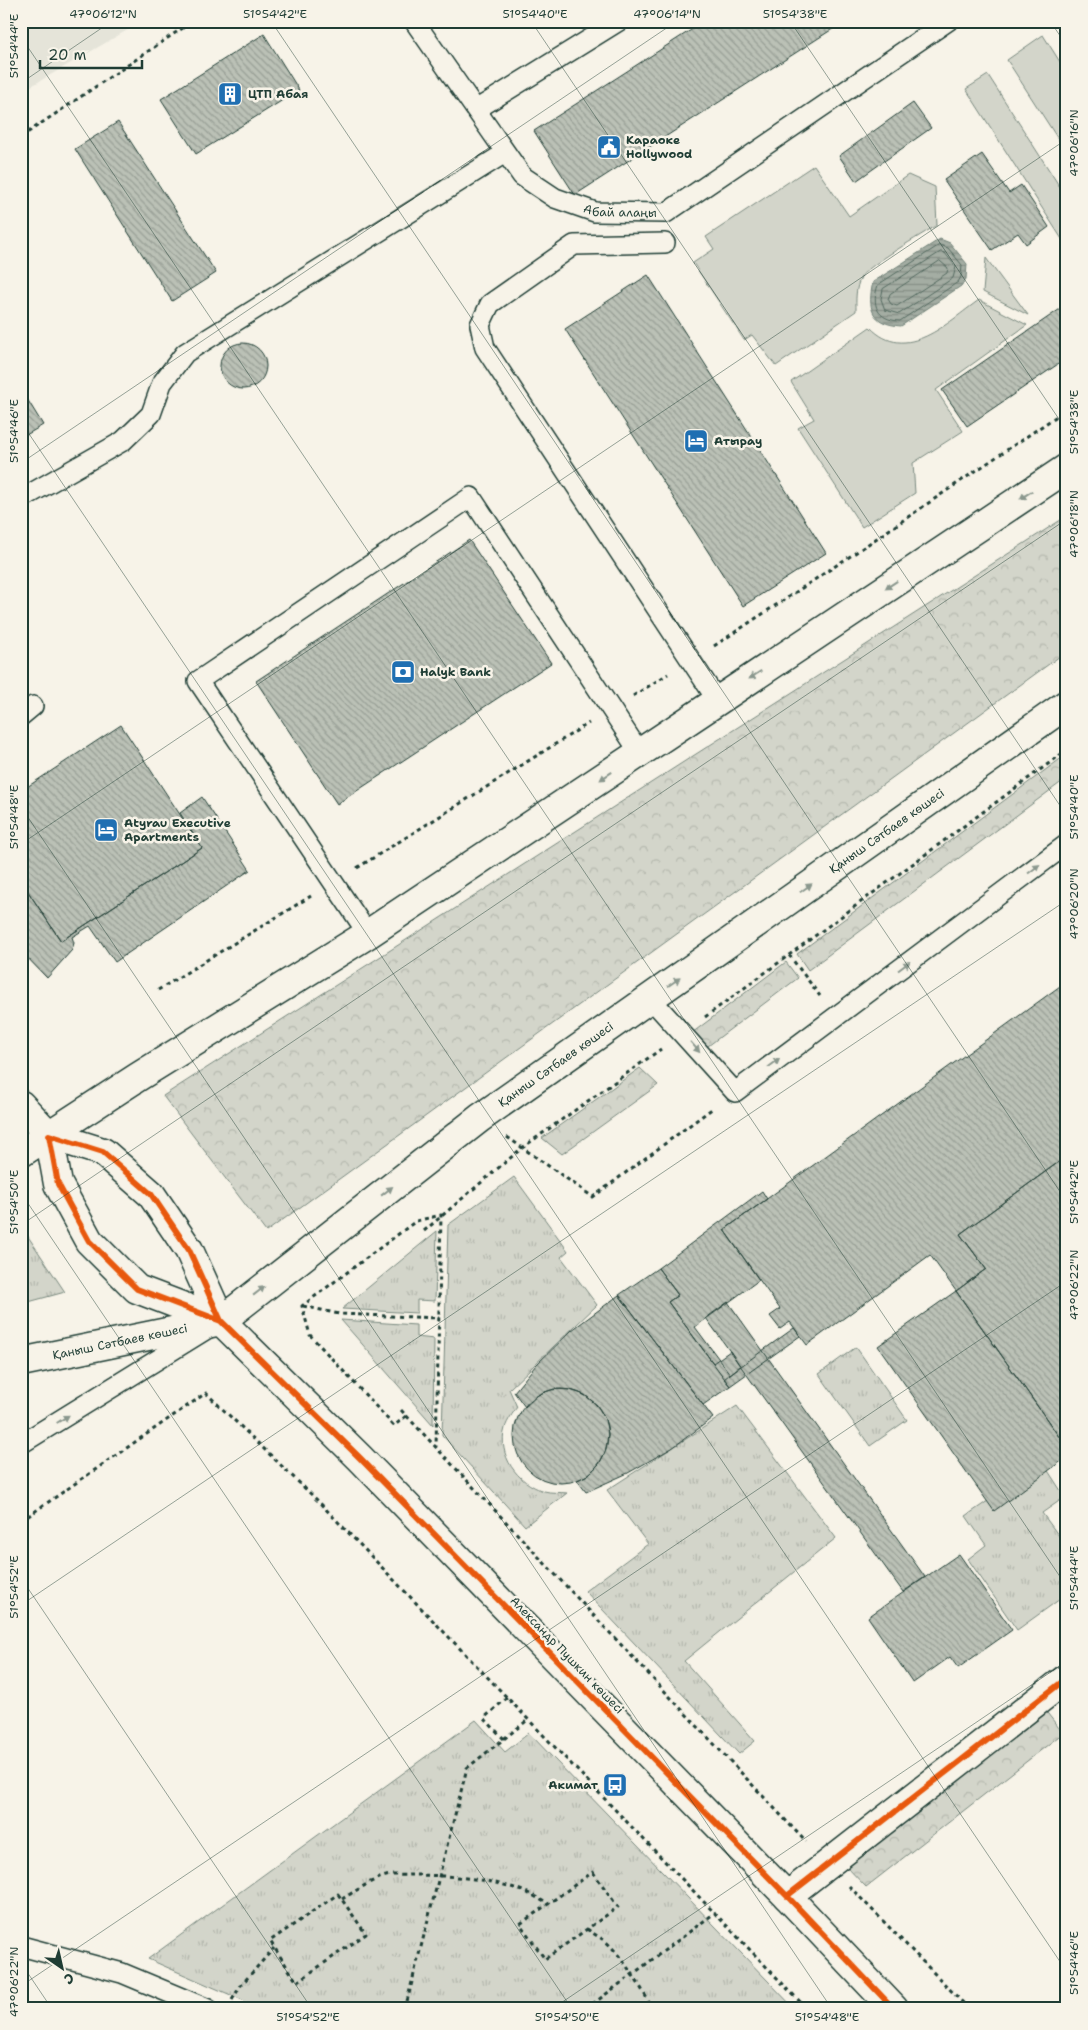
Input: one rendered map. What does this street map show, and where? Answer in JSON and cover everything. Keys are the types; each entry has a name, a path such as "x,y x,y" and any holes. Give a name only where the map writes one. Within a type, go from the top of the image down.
{"main road":[{"path":"21,1153 368,934 1067,468"},
{"name":"Қаныш Сәтбаев көшесі","path":"21,1362 220,1321 480,1118 1067,704"},
{"path":"21,1105 49,1135 103,1152 151,1194 189,1250 220,1321"},
{"path":"49,1135 58,1184 89,1241 137,1289 220,1321"},
{"name":"Александр Пушкин көшесі","path":"220,1321 360,1458 787,1896 894,2009"},
{"path":"787,1896 1067,1678"}],"lane":[{"name":"Абай алаңы","path":"414,21 522,176 554,198 595,212 666,213 948,21"},
{"path":"477,109 619,21"},
{"path":"21,499 123,441 151,414 162,383 185,353 505,154"},
{"path":"665,243 574,245 490,304 480,325 486,348 717,700"},
{"path":"368,934 198,681 471,497 640,753"},
{"path":"650,998 735,1092 1067,844"},
{"path":"21,1444 220,1321"},
{"path":"21,1946 122,1973 208,2009"}],"path":[{"path":"21,137 193,21"},
{"path":"424,1232 441,1215 522,1148 682,1034 1067,750"},
{"path":"788,955 836,1016"},
{"path":"480,1118 593,1197 735,1092"},
{"path":"302,1306 416,1221 441,1215"},
{"path":"436,1447 441,1215"},
{"path":"302,1306 339,1314 439,1318"},
{"path":"302,1306 310,1335 394,1426 406,1416"},
{"path":"21,1521 206,1393 316,1499 716,1912 807,2009"},
{"path":"401,1410 827,1864 969,2009"},
{"path":"504,1739 484,1718 508,1697"},
{"path":"405,2009 468,1768 529,1719"},
{"path":"593,1872 618,1907 587,1929 545,1959 520,1924 593,1872"},
{"path":"342,1898 386,1876 440,1875 508,1887 539,1898 547,1904"},
{"path":"338,1894 366,1934 298,1982 274,1948 270,1941 338,1894"},
{"path":"586,2009 716,1912"},
{"path":"587,1929 605,1941 632,1974 652,2009"},
{"path":"232,2001 241,1985 274,1948"},
{"path":"407,2003 432,2009"}],"shaded area":[{"path":"21,21 143,21 21,92"}],"green space":[{"path":"1043,35 1067,73 1067,153 1007,60"},
{"path":"988,75 1067,198 1067,247 966,89"},
{"path":"814,165 849,216 908,175 935,187 937,225 865,272 861,277 856,294 856,311 776,366 752,335 744,340 693,263 714,249 706,237"},
{"path":"986,258 1028,315 983,292"},
{"path":"979,300 1027,325 936,390 963,431 913,463 915,493 862,527 798,428 814,419 791,382 870,327 884,338 898,342 912,341 940,328"},
{"path":"1067,516 1067,651 266,1232 163,1096"},
{"path":"1067,754 1067,778 808,970 797,954"},
{"path":"786,962 798,978 704,1049 692,1033"},
{"path":"640,1068 658,1085 562,1154 542,1138"},
{"path":"514,1177 568,1251 561,1257 597,1305 509,1389 517,1407 506,1425 503,1438 504,1448 511,1467 525,1482 534,1487 547,1492 567,1493 525,1526 442,1435 448,1225"},
{"path":"21,1226 65,1292 21,1304"},
{"path":"437,1231 435,1301 417,1300 417,1313 342,1309"},
{"path":"341,1320 416,1325 416,1337 434,1339 433,1425"},
{"path":"856,1347 907,1420 870,1446 819,1374"},
{"path":"737,1406 836,1538 684,1661 755,1741 739,1754 585,1591 648,1544 607,1490"},
{"path":"1043,1463 1065,1497 1042,1513 1067,1547 1067,1594 1017,1630 968,1559 986,1545 966,1516"},
{"path":"1044,1709 1063,1733 866,1887 845,1865"},
{"path":"476,1720 505,1752 529,1733 795,2009 263,2009 148,1959"}],"water":[{"path":"940,239 950,243 967,264 966,279 961,286 901,326 891,325 877,318 871,307 873,282"}],"building":[{"path":"705,21 845,21 575,195 534,131"},
{"name":"ЦТП Абая","path":"264,34 299,90 196,154 161,99"},
{"path":"913,103 931,128 856,181 839,156"},
{"path":"118,122 216,273 172,301 75,149"},
{"path":"982,154 1009,193 1021,185 1049,227 1026,244 1018,233 992,250 944,180"},
{"name":"Атырау","path":"648,275 826,553 743,606 565,329"},
{"path":"1066,305 1067,358 967,426 942,390"},
{"path":"243,343 256,347 262,353 266,366 262,379 256,385 243,389 230,385 224,379 220,366 224,353 230,347"},
{"path":"21,389 43,425 21,438"},
{"name":"Halyk Bank","path":"469,540 551,663 337,804 256,681"},
{"name":"Atyrau Executive Apartments","path":"121,725 202,848 61,941 21,881 21,791"},
{"path":"202,797 250,870 115,962 90,926 72,937 74,943 72,950 47,978 21,951 21,881 61,941 202,848 180,813"},
{"path":"1067,981 1067,1156 960,1234 986,1269 956,1291 930,1255 807,1345 790,1322 780,1329 770,1316 780,1309 724,1230"},
{"path":"1067,1156 1067,1448 956,1291 986,1269 960,1234"},
{"path":"762,1191 767,1199 724,1230 759,1280 695,1327 730,1374 794,1328 800,1336 730,1386 668,1302 678,1295 658,1268"},
{"path":"658,1268 678,1295 668,1302 713,1363 730,1351 740,1366 724,1379 730,1386 703,1405 619,1295"},
{"path":"956,1291 1067,1448 1067,1457 994,1511 878,1346"},
{"path":"619,1295 713,1418 672,1448 628,1473 586,1492 577,1480 588,1475 599,1464 606,1450 608,1434 605,1419 597,1405 585,1395 570,1390 554,1389 539,1394 525,1407 514,1392 536,1365 572,1330"},
{"path":"728,1302 925,1577 903,1592 706,1318"},
{"path":"561,1389 579,1393 594,1403 604,1418 608,1436 604,1454 594,1469 579,1479 561,1483 543,1479 528,1469 518,1454 514,1436 518,1418 528,1403 543,1393"},
{"path":"959,1554 1012,1630 958,1668 950,1657 913,1683 868,1617"}],"cycle path":[{"path":"221,1321 137,1289 89,1241 58,1184 49,1135 103,1152 151,1194 189,1250 221,1321 360,1458 787,1896 894,2009"},
{"path":"787,1896 1067,1678"}],"place":[{"name":"ЦТП Абая","path":"230,94"},
{"name":"Караоке Hollywood","path":"609,147"},
{"name":"Атырау","path":"696,441"},
{"name":"Halyk Bank","path":"403,672"},
{"name":"Atyrau Executive Apartments","path":"106,830"},
{"name":"Акимат","path":"615,1785"}]}
